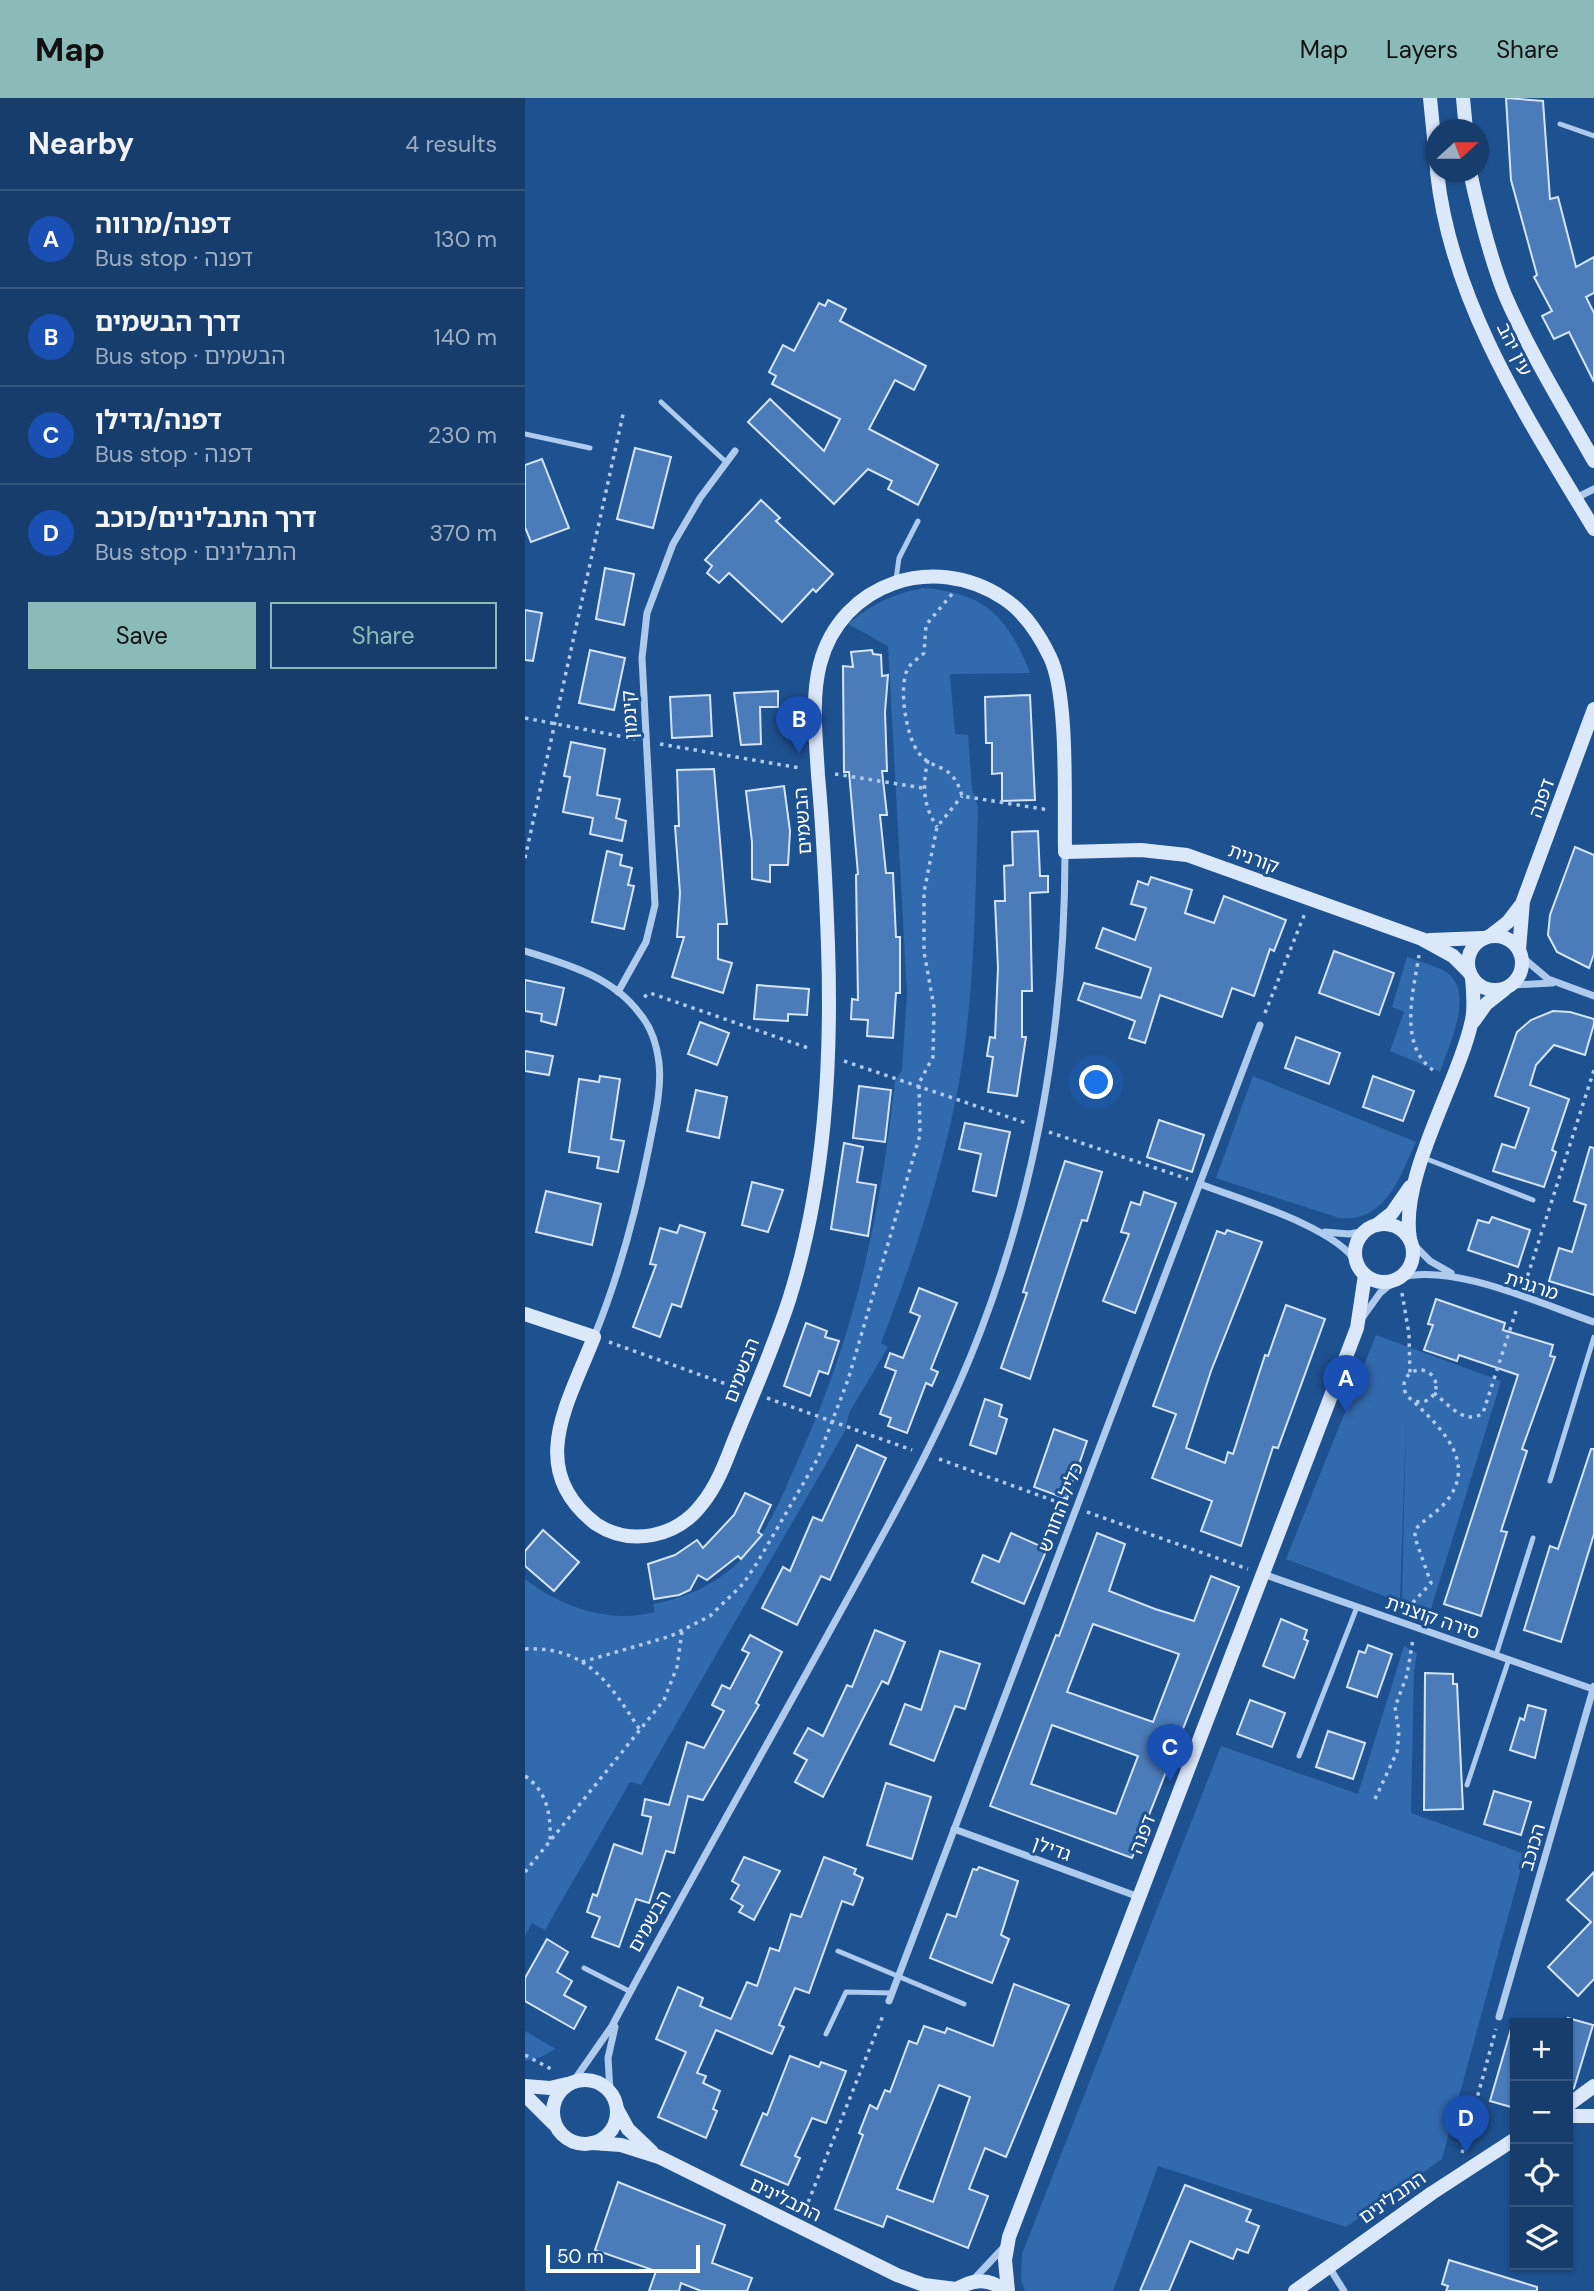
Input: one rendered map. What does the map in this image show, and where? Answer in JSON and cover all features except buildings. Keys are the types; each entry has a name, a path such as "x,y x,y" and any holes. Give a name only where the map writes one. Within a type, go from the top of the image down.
{"street":[{"name":"עין יהב","path":"1430,98 1432,119"},
{"path":"1463,98 1465,119"},
{"name":"עין יהב","path":"1439,182 1452,244 1474,309 1503,372 1594,529"},
{"name":"עין יהב","path":"1472,182 1483,231 1504,293 1533,355 1594,461"},
{"name":"קינמון","path":"618,992 642,953 655,905 642,658 650,601 662,567 685,521 735,451"},
{"path":"1576,499 1594,489"},
{"name":"הבשמים","path":"525,951 584,971 618,992 632,1004 649,1028 655,1044 660,1082 657,1104 630,1227 594,1337 550,1435 551,1462 560,1488 577,1509 599,1526 624,1536 651,1537 678,1527 702,1505 723,1469 789,1299 807,1228 823,1133 828,1055 828,948 815,719 819,665 836,624 863,596 896,580 933,575 970,581 1004,598 1033,625 1053,663 1061,710 1065,852 1059,997 1038,1128 998,1283 948,1410 910,1488 616,2020 593,2058 571,2083"},
{"name":"דפנה","path":"1488,937 1508,922 1523,901 1594,709"},
{"name":"קורנית","path":"1065,852 1141,850 1187,855 1422,939 1453,956 1471,975"},
{"name":"דפנה","path":"1520,953 1523,901"},
{"path":"1320,1231 1345,1249 1361,1269 1381,1282 1397,1279 1411,1265 1409,1215 1422,1163 1470,1028 1474,1009 1471,952 1488,937 1507,938 1541,974 1560,985"},
{"name":"קורנית","path":"1422,939 1452,942 1488,937"},
{"path":"1470,1028 1483,1008 1509,987 1522,970 1520,953"},
{"path":"1471,975 1488,990 1531,981 1560,985 1594,996"},
{"name":"כליל החורש","path":"889,2001 1260,1025"},
{"path":"1361,1269 1356,1245 1401,1201 1422,1163"},
{"path":"1200,1184 1320,1231 1344,1234 1396,1226 1411,1241"},
{"name":"מרגנית","path":"1411,1241 1430,1261 1461,1278"},
{"name":"דפנה","path":"1357,1328 1361,1269"},
{"name":"מרגנית","path":"1397,1279 1426,1273 1461,1278 1594,1321"},
{"name":"דפנה","path":"1007,2291 1005,2260 1009,2237 1357,1328 1372,1303 1397,1279"},
{"path":"525,1314 594,1337"},
{"name":"סירה קוצנית","path":"1263,1574 1594,1687"},
{"name":"הכוכב","path":"1499,2017 1594,1687"},
{"name":"גדילן","path":"954,1829 1139,1897"},
{"name":"הבשמים","path":"610,2091 608,2058 616,2020"},
{"path":"525,2085 550,2088 593,2081 610,2091 617,2105 612,2129 602,2140 577,2143 560,2132 547,2115 525,2095"},
{"path":"560,2132 553,2108 558,2094 571,2083"},
{"path":"1573,2101 1594,2086"},
{"name":"התבלינים","path":"617,2105 628,2129 659,2157"},
{"path":"1573,2116 1594,2116"},
{"name":"התבלינים","path":"1295,2291 1456,2177 1510,2142"},
{"name":"התבלינים","path":"592,2143 621,2145 659,2157 897,2275 931,2286 955,2290"},
{"name":"דפנה","path":"972,2281 993,2261 1009,2237"},
{"path":"1329,2267 1344,2291"},
{"name":"התבלינים","path":"897,2275 917,2291"},
{"path":"955,2290 972,2281 989,2282 1007,2291"}],"lane":[{"path":"1560,124 1594,136"},
{"path":"661,402 726,463"},
{"path":"525,434 590,448"},
{"path":"896,580 899,558 918,521"},
{"path":"1422,1163 1533,1200"},
{"path":"1550,1481 1594,1338"},
{"path":"1496,1655 1533,1538"},
{"path":"1299,1756 1357,1607"},
{"path":"1467,1785 1509,1659"},
{"path":"838,1951 964,2004"},
{"path":"584,1968 631,1992"},
{"path":"826,2034 846,1992 892,1993"}],"path":[{"path":"525,858 624,410"},
{"path":"956,579 949,602 926,625 924,653 909,667 907,722 911,739 920,754 950,772 957,781 962,796"},
{"path":"525,718 923,788"},
{"path":"928,760 923,788 925,801 937,827"},
{"path":"962,796 1064,812"},
{"path":"582,1662 682,1631 710,1616 743,1584 788,1515 818,1458 846,1388 920,1135 919,1087 922,1074 933,1057 934,1007 924,952 922,914 937,827 962,796"},
{"path":"1260,1025 1311,899"},
{"path":"1422,939 1412,1003 1412,1042 1427,1066 1451,1082"},
{"path":"632,1004 650,993 1200,1184"},
{"path":"1434,1393 1467,1418 1476,1418 1483,1413 1594,1070"},
{"path":"1397,1279 1409,1334 1410,1374 1404,1389 1448,1435 1456,1455 1458,1472 1446,1502 1415,1530 1415,1538 1431,1583 1397,1621"},
{"path":"1410,1374 1419,1370 1430,1374 1435,1383 1434,1393 1428,1400 1413,1401"},
{"path":"1375,1799 1397,1752 1399,1732 1395,1707 1407,1675 1414,1626"},
{"path":"525,1872 669,1692 681,1650 682,1631"},
{"path":"525,1649 561,1652 582,1662 609,1683 640,1730"},
{"path":"525,1776 541,1791 547,1804 550,1843"},
{"path":"798,2226 889,2001"},
{"path":"1456,2177 1499,2017"}],"shaded area":[{"path":"923,588 962,595 991,611 1013,637 1030,673 950,674 955,734 968,735 972,790 978,807 968,1018 958,1088 935,1185 881,1343 888,1347 849,1413 845,1431 641,1785 630,1782 545,1930 532,1923 525,1936 525,1579 570,1605 621,1616 655,1612 653,1604 692,1593 726,1573 755,1545 787,1486 817,1415 850,1322 882,1181 895,1081 902,1070 907,994 888,646 848,624 883,601"},
{"path":"1407,957 1443,970 1453,979 1458,990 1458,1018 1440,1072 1390,1051 1404,1012 1392,1007"},
{"path":"1253,1076 1416,1142 1397,1182 1380,1205 1355,1218 1339,1218 1216,1178"},
{"path":"1376,1335 1501,1381 1430,1612 1402,1601 1406,1419 1400,1602 1286,1559"},
{"path":"1404,1646 1417,1653 1414,1672 1411,1813 1525,1854 1442,2159 1346,2227 1158,2166 1113,2291 1025,2291 1021,2280 1022,2254 1221,1746 1358,1794"},
{"path":"525,2031 556,2049 525,2061"}],"place":[{"name":"דרך הבשמים","path":"799,754"},
{"name":"דפנה/מרווה","path":"1346,1413"},
{"name":"דפנה/גדילן","path":"1170,1782"},
{"name":"דרך התבלינים/כוכב","path":"1466,2153"}]}
